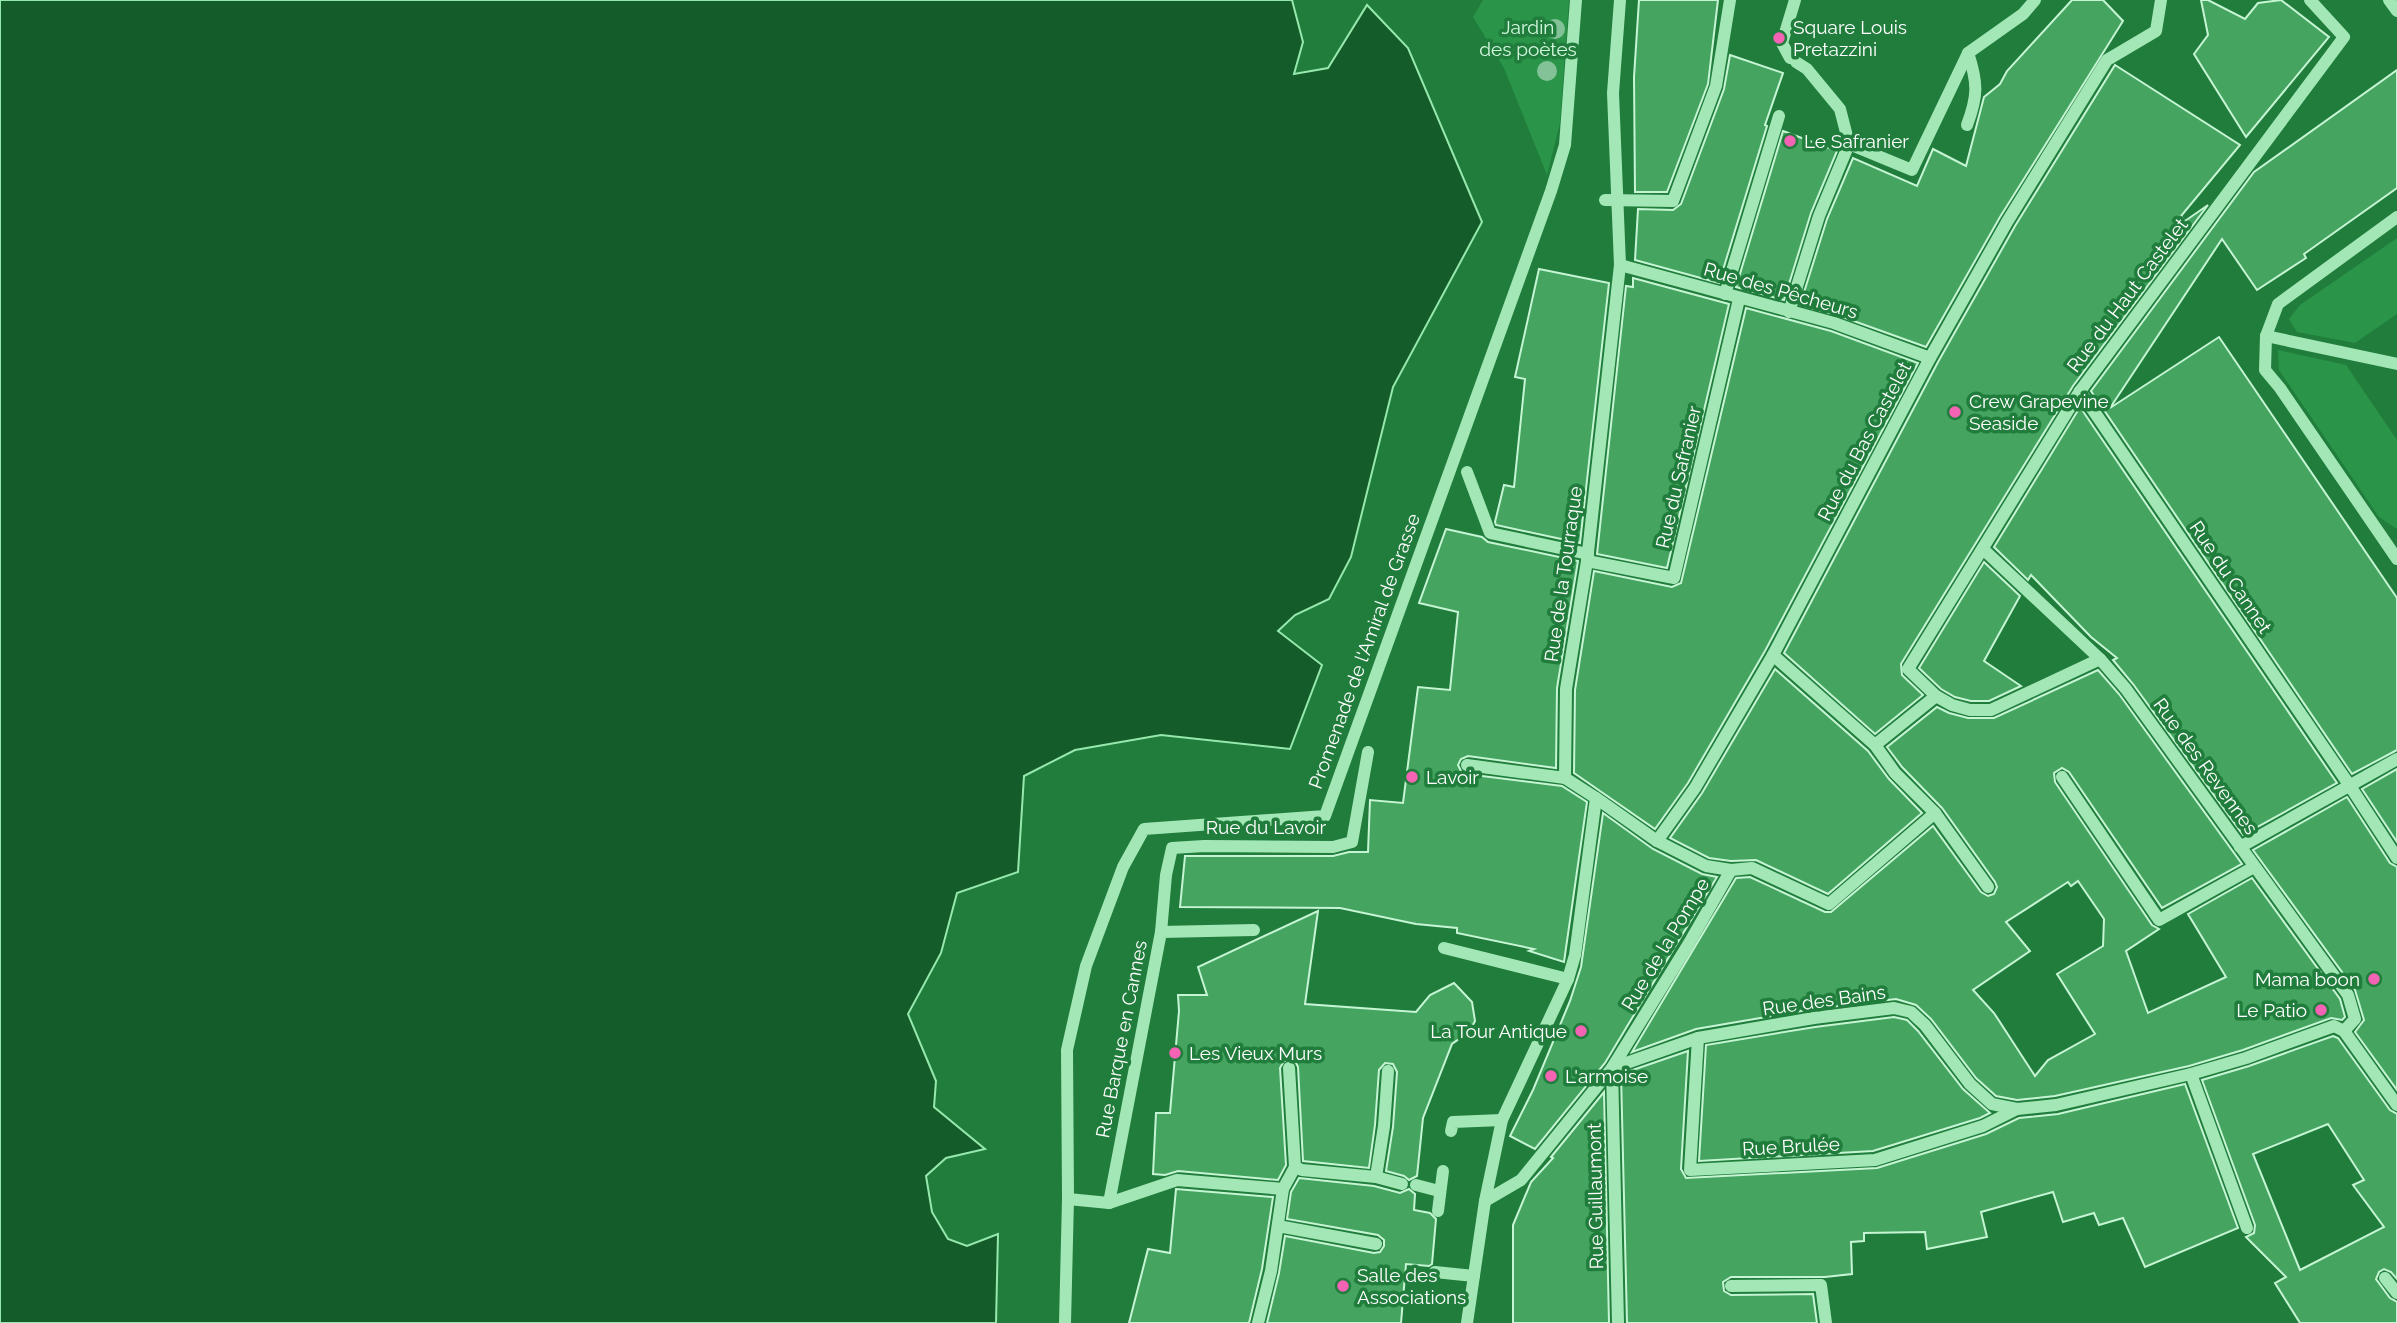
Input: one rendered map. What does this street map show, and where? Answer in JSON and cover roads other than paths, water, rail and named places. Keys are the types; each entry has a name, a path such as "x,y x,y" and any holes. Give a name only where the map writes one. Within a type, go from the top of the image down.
{"street":[{"name":"Promenade de l'Amiral de Grasse","path":"1065,1323 1068,1050 1086,966 1123,867 1144,829 1325,816 1562,156 1576,0"},
{"name":"Rue de la Tourraque","path":"1565,778 1566,689 1587,558 1620,265 1611,200 1620,0"},
{"path":"1611,200 1673,201 1716,86 1730,0"},
{"path":"1789,312 1819,216 1849,144 1840,108 1807,69 1793,60 1782,43 1795,0"},
{"path":"1849,144 1912,170 1968,53 2023,14 2035,0"},
{"name":"Rue du Bas Castelet","path":"1657,841 1695,788 1773,655 1930,358 2007,222 2107,60 2156,31 2161,0"},
{"name":"Rue du Haut Castelet","path":"1937,696 1908,669 2080,391 2344,37 2309,0"},
{"path":"2389,0 2397,11"},
{"path":"1967,125 1977,100 1976,75 1968,53"},
{"path":"1725,294 1779,116"},
{"path":"2397,217 2278,303 2266,336 2265,370 2397,559"},
{"name":"Rue des Pêcheurs","path":"1620,265 1834,323 1930,358"},
{"name":"Rue du Safranier","path":"1587,558 1674,578 1739,299"},
{"path":"2266,336 2397,364"},
{"name":"Rue du Cannet","path":"2080,391 2397,858"},
{"path":"1467,472 1490,533 1587,558"},
{"name":"Rue des Revennes","path":"1983,549 2100,659 2126,689 2348,995 2355,1019 2344,1031"},
{"path":"1773,655 1875,745 1895,773 1935,813 1988,887"},
{"path":"1875,745 1937,696 1961,708 1992,710 2100,659"},
{"name":"Rue du Lavoir","path":"1161,932 1166,875 1172,848 1334,847 1352,842 1368,752"},
{"path":"2240,847 2397,759"},
{"path":"1467,765 1565,778 1657,841 1706,866 1731,870"},
{"path":"2062,777 2159,920 2254,867"},
{"path":"1467,1323 1485,1201 1502,1120 1568,979 1575,955 1596,798"},
{"name":"Rue de la Pompe","path":"1612,1068 1731,870 1752,868 1829,904 1935,813"},
{"name":"Rue Barque en Cannes","path":"1109,1203 1161,932 1254,930"},
{"path":"1444,948 1568,979"},
{"name":"Rue des Bains","path":"1612,1068 1698,1038 1814,1018 1894,1008 1911,1012 1925,1025 1969,1084 1993,1104 2017,1109 2056,1105 2192,1074 2246,1058 2334,1026 2344,1031"},
{"path":"2344,1031 2397,1105"},
{"name":"Rue Brulée","path":"1698,1038 1690,1170 1875,1160 1983,1126 2017,1109"},
{"path":"1258,1323 1271,1271 1283,1189 1295,1167 1289,1068"},
{"path":"1485,1201 1521,1180 1612,1068"},
{"name":"Rue Guillaumont","path":"1612,1068 1618,1323"},
{"path":"1376,1177 1383,1137 1388,1071"},
{"path":"2192,1074 2247,1228"},
{"path":"1451,1131 1453,1122 1502,1120"},
{"path":"1295,1167 1302,1170 1376,1177 1402,1184"},
{"path":"1438,1211 1443,1171"},
{"path":"1068,1199 1109,1203 1177,1180 1283,1189"},
{"path":"1416,1185 1439,1191"},
{"path":"1278,1226 1376,1244"},
{"path":"1435,1272 1474,1276"},
{"path":"2385,1278 2397,1293"},
{"path":"1731,1286 1821,1285 1826,1323"}],"place":[{"name":"Square Louis Pretazzini","path":"1779,38"},
{"name":"Le Safranier","path":"1790,141"},
{"name":"Crew Grapevine Seaside","path":"1955,412"},
{"name":"Lavoir","path":"1412,777"},
{"name":"Mama boon","path":"2374,979"},
{"name":"Le Patio","path":"2321,1010"},
{"name":"La Tour Antique","path":"1581,1031"},
{"name":"Les Vieux Murs","path":"1175,1053"},
{"name":"L'armoise","path":"1551,1076"},
{"name":"Salle des Associations","path":"1343,1286"}],"park label":[{"name":"Jardin des poètes","path":"1528,38"}]}
